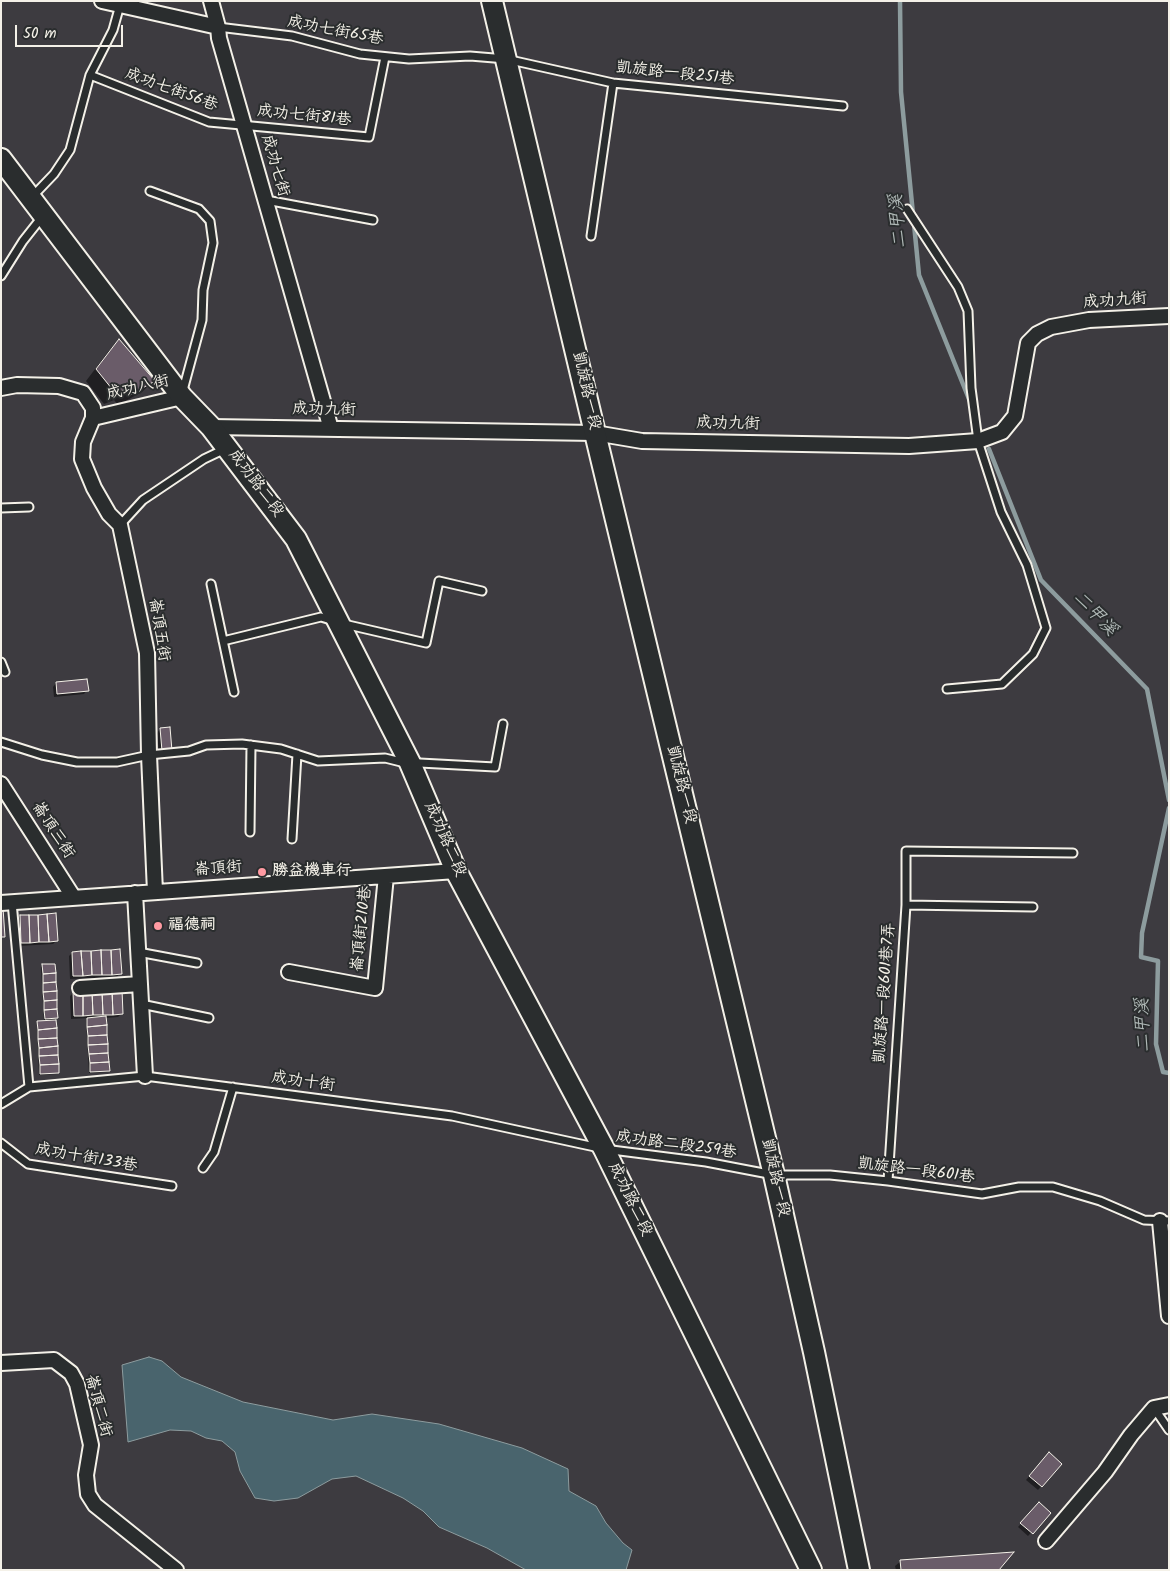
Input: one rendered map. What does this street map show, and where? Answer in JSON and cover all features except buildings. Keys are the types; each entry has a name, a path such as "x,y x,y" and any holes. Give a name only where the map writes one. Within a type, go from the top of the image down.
{"street":[{"path":"102,1 218,27"},
{"name":"成功七街","path":"211,1 219,38 331,429"},
{"name":"凱旋路一段","path":"492,1 774,1175 814,1352 859,1570"},
{"name":"成功路二段","path":"1,159 182,396 228,448 296,539 410,763 456,872 604,1149 812,1570"},
{"name":"成功九街","path":"211,427 595,433 642,441 909,446 978,441 1002,432 1015,416 1028,344 1037,334 1051,327 1089,320 1169,316"},
{"name":"成功八街","path":"1,388 59,386 83,393 93,408 93,418 182,396"},
{"name":"崙頂五街","path":"93,418 83,442 82,458 94,488 109,514 120,525 147,653 155,892"},
{"name":"崙頂三街","path":"1,784 74,898"},
{"name":"崙頂街","path":"7,902 456,872"},
{"name":"崙頂街210巷","path":"289,972 375,988 386,876"},
{"path":"135,893 145,1076"},
{"path":"80,988 140,984"},
{"path":"1164,1221 1169,1316"},
{"name":"崙頂二街","path":"1,1362 54,1360 71,1373 77,1384 92,1445 86,1475 88,1494 95,1505 176,1570"},
{"path":"1046,1541 1105,1472 1131,1435 1154,1408 1169,1405"}],"lane":[{"path":"31,198 54,174 70,150 90,75 113,30 120,5"},
{"name":"成功七街65巷","path":"218,27 292,36 360,54 385,57 470,56 506,58"},
{"name":"成功七街81巷","path":"244,125 369,137 385,57"},
{"name":"凱旋路一段251巷","path":"506,58 613,82 843,106"},
{"name":"成功七街56巷","path":"90,75 209,122 244,125"},
{"path":"591,236 613,82"},
{"path":"150,191 199,208 210,220 213,243 203,290 202,320 182,396"},
{"path":"265,200 373,220"},
{"path":"907,209 958,286 968,311 971,388 978,441 1001,512 1027,564 1046,628 1033,654 1002,684 947,689"},
{"path":"1,276 44,214"},
{"path":"120,525 143,500 204,459 228,448"},
{"path":"1,508 30,507"},
{"path":"223,641 321,617 426,643 438,581 482,591"},
{"path":"211,584 234,692"},
{"path":"1,662 4,672"},
{"path":"1,742 77,762 117,762 149,755 189,751 206,746 242,744 281,749 318,761 385,758 410,763 495,767 503,724"},
{"path":"250,832 251,745"},
{"path":"292,839 297,754"},
{"path":"906,905 906,851 1073,853"},
{"name":"崙頂街","path":"7,902 29,1087"},
{"name":"凱旋路一段601巷7弄","path":"888,1181 906,905 1033,907"},
{"path":"138,952 196,963"},
{"path":"141,1004 209,1018"},
{"name":"成功十街","path":"1,1104 29,1087 145,1076 452,1116 604,1149"},
{"path":"203,1168 214,1152 233,1087"},
{"name":"成功十街133巷","path":"1,1143 28,1164 172,1186"},
{"name":"成功路二段259巷","path":"604,1149 706,1162 774,1175"},
{"name":"凱旋路一段601巷","path":"774,1175 830,1175 982,1194 1019,1187 1053,1187 1100,1201 1144,1220 1164,1221"},
{"path":"1154,1408 1169,1430"}],"water":[{"path":"149,1357 162,1361 181,1377 243,1402 333,1420 372,1414 439,1424 522,1448 568,1469 569,1491 596,1506 606,1523 623,1543 632,1550 626,1570 526,1570 487,1548 439,1527 423,1511 403,1498 356,1476 332,1479 298,1498 274,1501 255,1498 240,1471 235,1452 222,1441 206,1438 191,1431 170,1430 128,1442 122,1365"}],"waterway":[{"name":"二甲溪","path":"900,1 901,92 919,275 971,404"},
{"name":"二甲溪","path":"989,449 1041,580 1147,689 1169,800"},
{"name":"二甲溪","path":"1169,808 1142,933 1141,957 1158,961 1156,1044 1163,1072 1169,1073"}],"place":[{"name":"勝益機車行","path":"262,872"},
{"name":"福德祠","path":"158,926"}]}
